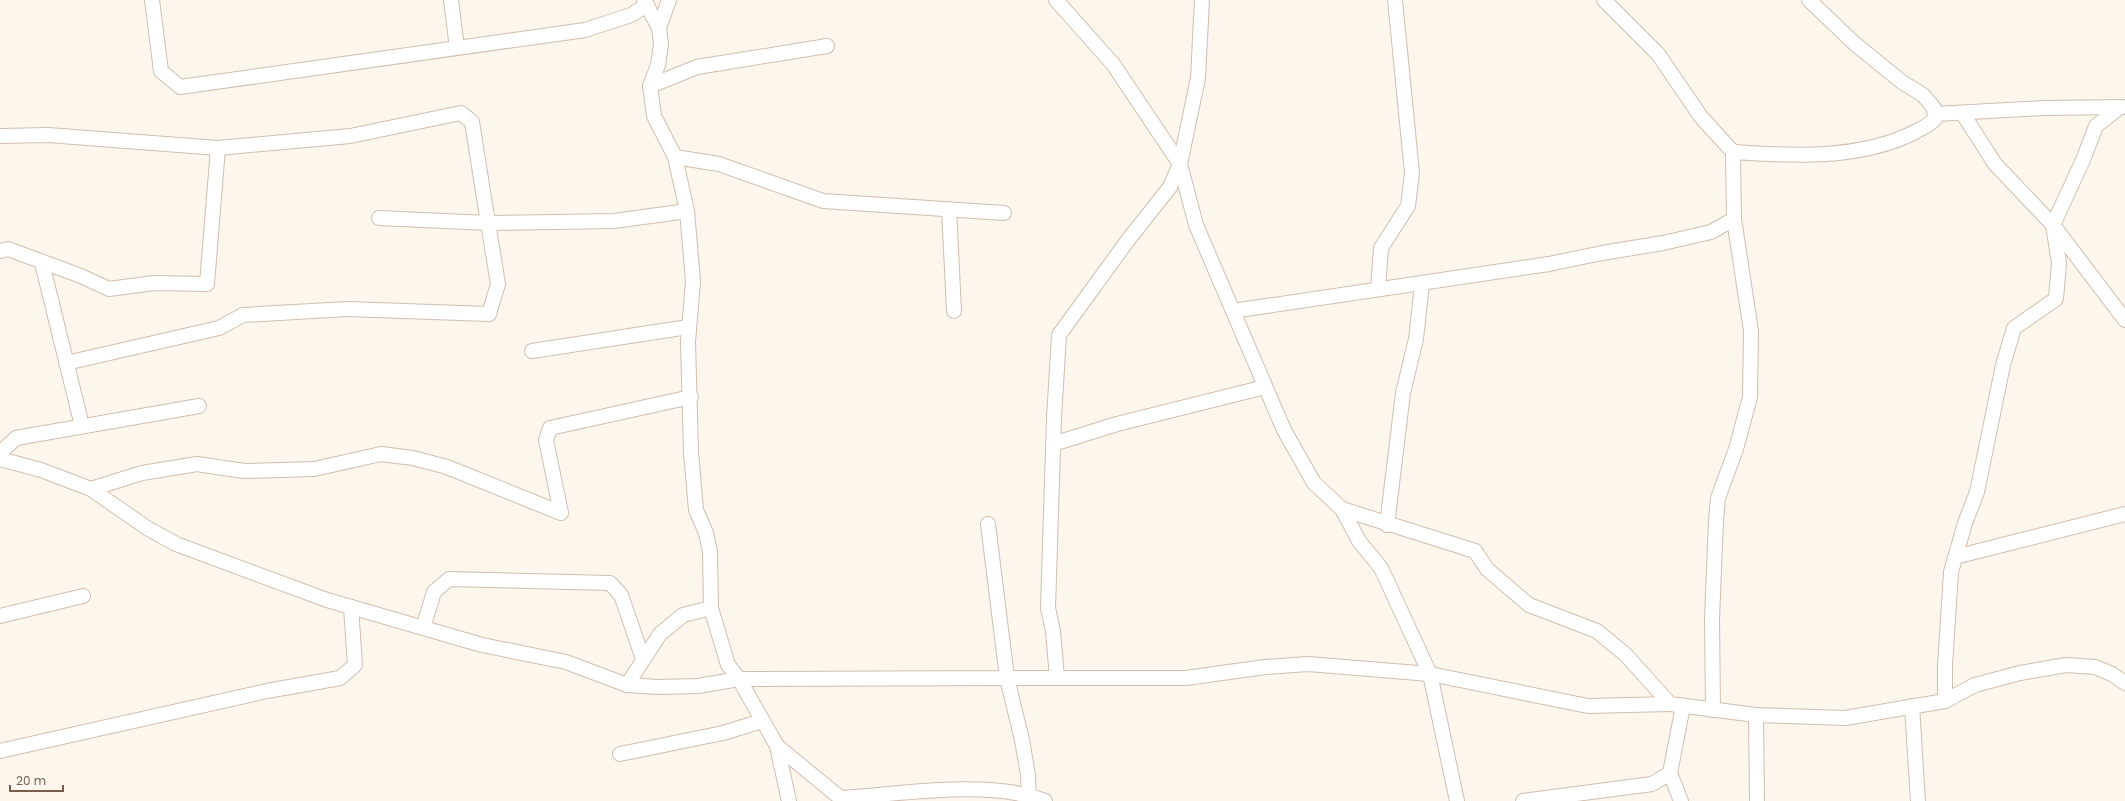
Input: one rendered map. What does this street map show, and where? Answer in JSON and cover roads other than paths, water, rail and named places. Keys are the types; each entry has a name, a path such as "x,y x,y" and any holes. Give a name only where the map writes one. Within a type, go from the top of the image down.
{"street":[{"path":"152,0 160,71 180,87 585,30 631,15 646,3 659,28"},
{"path":"451,0 457,48"},
{"path":"668,0 659,28 661,55 650,86 654,116 675,157 687,211 693,281 688,327 691,397 691,452 696,510 706,533 710,552 711,608 728,666 739,678 777,746 843,799 976,789 1045,801"},
{"path":"1056,0 1112,64 1180,164 1196,225 1284,430 1314,483 1342,509 1359,541 1381,568 1430,674 1457,801"},
{"path":"1057,678 1053,631 1048,608 1053,444 1059,335 1128,240 1170,187 1180,164 1198,78 1202,0"},
{"path":"1378,289 1381,248 1408,206 1412,173 1395,0"},
{"path":"1604,0 1658,54 1701,117 1733,152 1734,219 1751,331 1750,397 1736,448 1717,506 1712,619 1713,710"},
{"path":"1733,152 1782,155 1839,152 1878,146 1905,137 1931,124 1935,119 1934,108 1923,95 1902,82 1854,43 1809,0"},
{"path":"650,86 698,67 827,46"},
{"path":"1935,114 1963,114 2045,108 2122,107"},
{"path":"1945,701 1945,665 1951,572 1977,492 2002,365 2014,328 2056,299 2058,263 2053,225 2083,160 2096,126 2122,107"},
{"path":"0,136 48,135 218,148 350,136 461,113 472,122 498,284 489,314 347,309 243,315 219,328 66,363"},
{"path":"1963,114 1995,164 2053,225 2125,320"},
{"path":"0,252 8,249 42,263 81,276 108,289 154,283 207,284 218,148"},
{"path":"675,157 719,164 823,201 1004,213"},
{"path":"949,209 954,311"},
{"path":"379,218 488,223 614,221 687,211"},
{"path":"1233,311 1549,264 1602,253 1663,243 1711,232 1734,219"},
{"path":"42,263 82,426"},
{"path":"1387,525 1403,394 1416,339 1422,284"},
{"path":"532,352 688,327"},
{"path":"1053,444 1117,424 1265,387"},
{"path":"91,489 142,473 196,464 244,471 314,469 381,454 412,458 446,467 561,513 546,440 550,428 691,397"},
{"path":"0,452 16,438 199,406"},
{"path":"0,459 41,470 91,489 147,528 176,544 327,600 482,645 566,662 627,685 658,687 698,686 739,678 1186,678 1265,667 1308,664 1430,674 1588,706 1676,705 1756,714 1845,718 1945,701 1974,685 2020,672 2066,665 2095,668 2112,674 2125,683"},
{"path":"1342,509 1387,525 1475,551 1487,569 1529,605 1597,631 1626,655 1676,705"},
{"path":"1955,557 2125,514"},
{"path":"988,524 1006,678 1022,740 1028,775 1028,798"},
{"path":"424,628 434,592 449,579 610,583 621,595 643,659"},
{"path":"0,616 83,596"},
{"path":"0,751 267,691 340,678 355,665 351,607"},
{"path":"627,685 660,634 684,615 711,608"},
{"path":"1676,705 1670,773 1681,801"},
{"path":"1912,706 1918,801"},
{"path":"1756,714 1758,801"},
{"path":"620,754 723,733 762,721"},
{"path":"777,746 785,799"},
{"path":"1523,801 1652,784 1670,773"}]}
